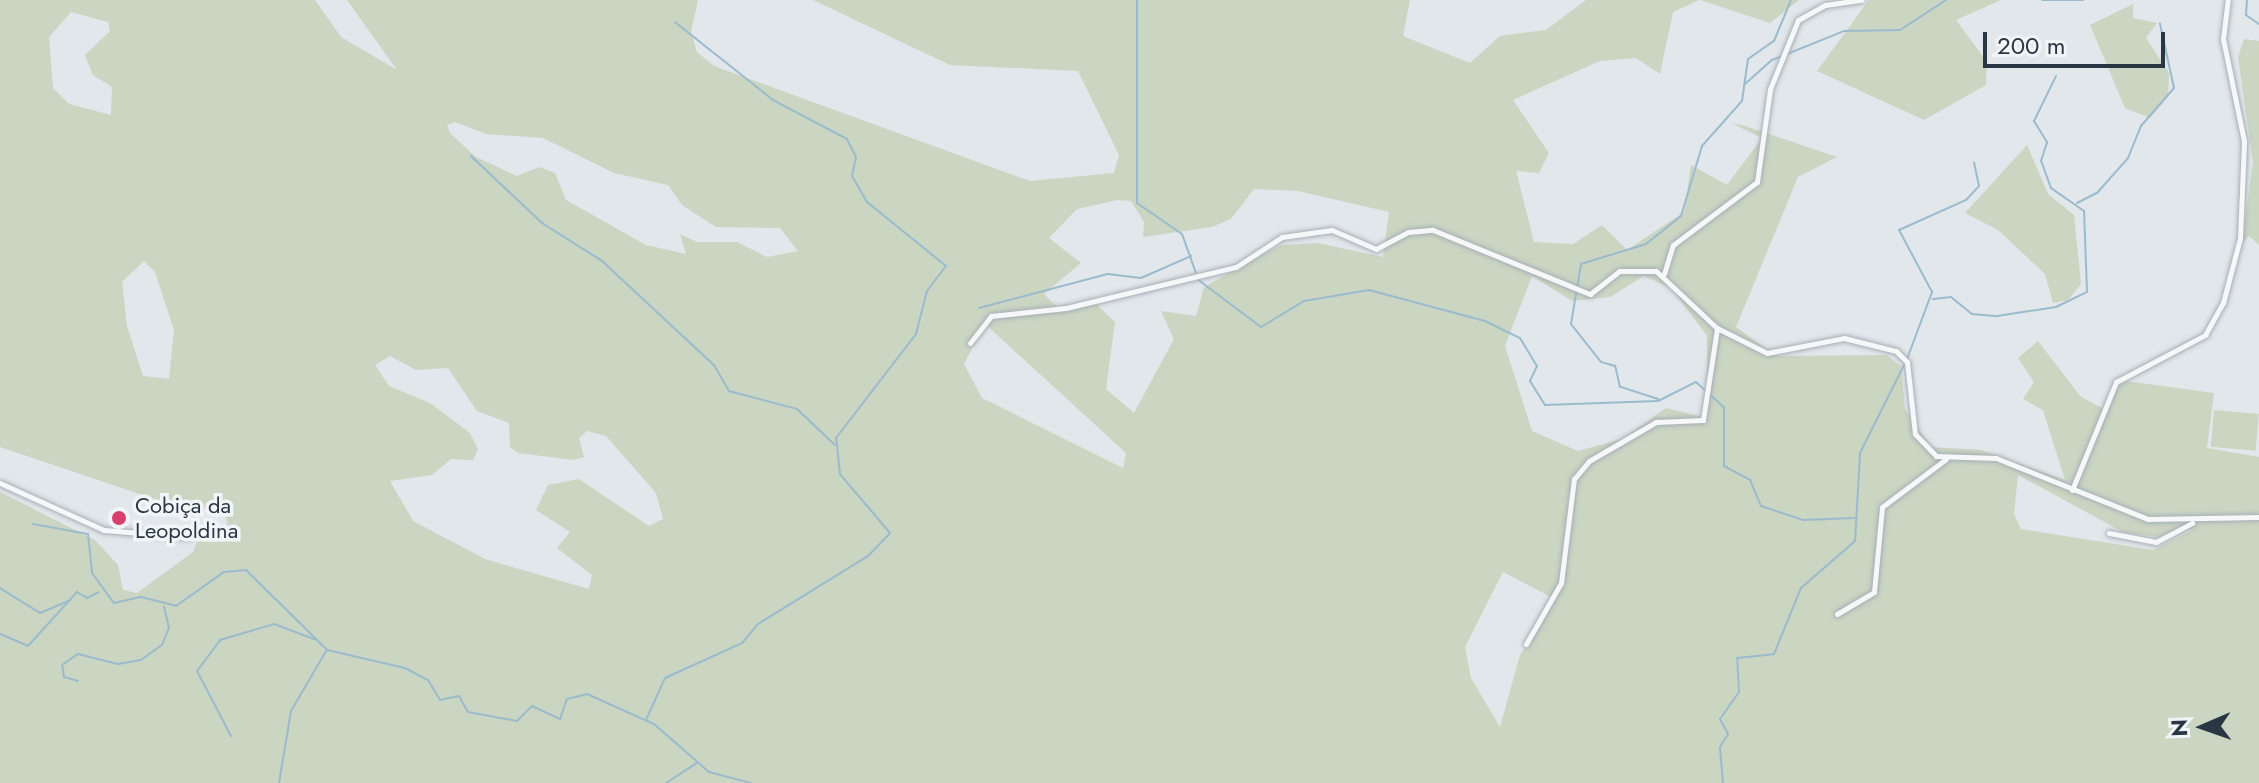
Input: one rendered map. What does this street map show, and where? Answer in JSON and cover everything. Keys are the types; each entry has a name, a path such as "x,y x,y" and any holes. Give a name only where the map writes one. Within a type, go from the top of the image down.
{"street":[{"path":"1664,275 1673,245 1757,182 1770,89 1798,20 1825,5 1862,0"},
{"path":"2072,490 2116,382 2205,335 2223,303 2240,238 2244,141 2223,39 2228,0"},
{"path":"970,343 991,316 1066,308 1236,267 1278,239 1323,230 1370,249 1408,232 1442,231 1495,251 1528,274 1590,294 1619,271 1664,275 1717,328 1775,354 1844,338 1900,352 1915,434 1947,458"},
{"path":"1526,644 1561,583 1574,479 1589,461 1656,422 1703,420 1717,328"},
{"path":"1837,614 1874,592 1882,507 1947,458 1979,453 2137,516 2193,522 2259,517"},
{"path":"0,483 104,530 189,537"},
{"path":"2109,533 2156,542 2193,522"}],"green space":[{"path":"0,0 315,0 341,37 397,70 347,0 698,0 691,32 697,52 714,66 1030,181 1114,173 1119,155 1078,71 950,65 813,0 1410,0 1403,36 1470,63 1500,36 1546,30 1586,0 1699,0 1673,12 1660,74 1636,58 1600,61 1513,100 1549,153 1539,173 1516,171 1534,242 1573,244 1602,225 1627,250 1684,212 1691,165 1727,185 1762,138 1731,123 1745,126 1837,157 1798,177 1736,327 1776,356 1886,355 1901,366 1905,409 1931,447 1981,450 2065,480 2043,410 2023,399 2034,382 2018,358 2038,341 2080,396 2107,411 2116,386 2126,381 2214,393 2207,448 2259,457 2259,783 0,783 0,492 95,540 118,565 123,590 137,593 193,552 197,541 227,537 228,527 224,510 175,506 0,447","holes":["71,12 108,22 110,31 85,55 93,75 112,87 111,115 69,104 53,88 49,37","455,122 486,134 543,138 614,173 668,185 682,205 716,227 780,228 798,251 767,257 737,242 697,242 680,234 686,254 646,245 566,200 555,173 539,167 517,176 476,157 450,133 447,125","1254,189 1298,191 1389,212 1383,257 1318,243 1281,245 1204,287 1196,316 1161,311 1174,339 1134,413 1106,389 1115,322 1096,304 1058,308 1044,294 1081,263 1049,238 1077,209 1117,200 1131,201 1144,222 1143,237 1212,227 1231,219","144,261 155,272 174,330 169,379 143,376 127,326 122,282","1532,276 1572,301 1610,297 1644,276 1671,288 1707,336 1707,418 1666,408 1622,439 1578,451 1532,431 1505,346","985,324 1126,453 1123,468 982,398 964,364","390,356 416,370 448,368 477,411 509,423 510,447 518,453 573,460 584,457 579,438 587,431 606,436 656,493 663,519 649,526 579,479 548,485 536,510 570,532 557,548 592,575 589,589 485,559 413,521 390,481 432,475 451,459 473,460 478,449 470,433 430,403 389,386 375,365","2018,475 2123,532 2158,537 2194,529 2153,550 2021,529 2014,514","1503,572 1555,599 1520,655 1500,727 1471,678 1465,647"]},
{"path":"1700,0 1799,0 1770,23"},
{"path":"1869,0 2001,0 1956,20 1987,62 1986,85 1924,120 1817,71"},
{"path":"2133,4 2133,18 2157,23 2146,38 2169,73 2168,97 2150,118 2125,108 2090,25"},
{"path":"2244,39 2259,41 2259,245 2249,236 2242,243 2253,162 2238,57"},
{"path":"2027,145 2048,194 2074,215 2081,284 2068,300 2053,303 2045,274 1998,230 1965,213"},
{"path":"2214,410 2259,414 2256,451 2211,447"}],"waterway":[{"path":"1137,0 1137,203 1182,234 1196,273"},
{"path":"1658,399 1620,387 1615,366 1601,362 1571,324 1581,264 1646,244 1681,216 1702,146 1742,101 1748,59 1774,41 1791,0"},
{"path":"1745,84 1772,60 1844,31 1900,30 1946,0"},
{"path":"2042,0 2083,0"},
{"path":"2247,0 2246,15 2259,24"},
{"path":"646,720 665,678 742,643 758,624 868,556 890,533 840,474 836,438 916,334 927,291 946,266 867,202 852,176 856,157 847,139 773,100 675,22"},
{"path":"2077,203 2097,193 2128,158 2141,126 2174,88 2160,24"},
{"path":"1933,299 1951,297 1972,314 1997,316 2056,307 2087,292 2084,211 2051,188 2041,161 2047,142 2034,121 2056,76"},
{"path":"471,156 542,223 602,261 714,365 729,391 797,409 835,445"},
{"path":"1907,359 1932,292 1899,230 1966,200 1979,186 1974,163"},
{"path":"979,308 1108,274 1141,278 1191,256"},
{"path":"1197,279 1261,327 1304,301 1369,290 1485,321 1520,338 1537,366 1530,381 1545,405 1658,401 1696,382 1724,407 1724,466 1750,480 1761,506 1803,520 1854,518"},
{"path":"1723,783 1720,747 1728,734 1720,719 1739,692 1737,658 1774,654 1801,588 1855,541 1860,453 1904,365"},
{"path":"33,524 88,534 92,573 114,603 141,597 176,606 224,572 246,570 327,650 405,668 428,680 440,700 459,696 468,712 517,721 532,706 560,719 567,699 587,694 654,724 709,772 751,783"},
{"path":"0,588 40,613 70,600"},
{"path":"0,634 28,646 77,592 87,598 99,592"},
{"path":"78,681 64,677 62,665 78,654 118,664 141,660 162,645 169,628 164,607"},
{"path":"231,736 197,671 220,640 274,624 314,639"},
{"path":"279,783 291,711 326,651"},
{"path":"666,783 697,763"}],"place":[{"name":"Cobiça da Leopoldina","path":"119,518"}]}
